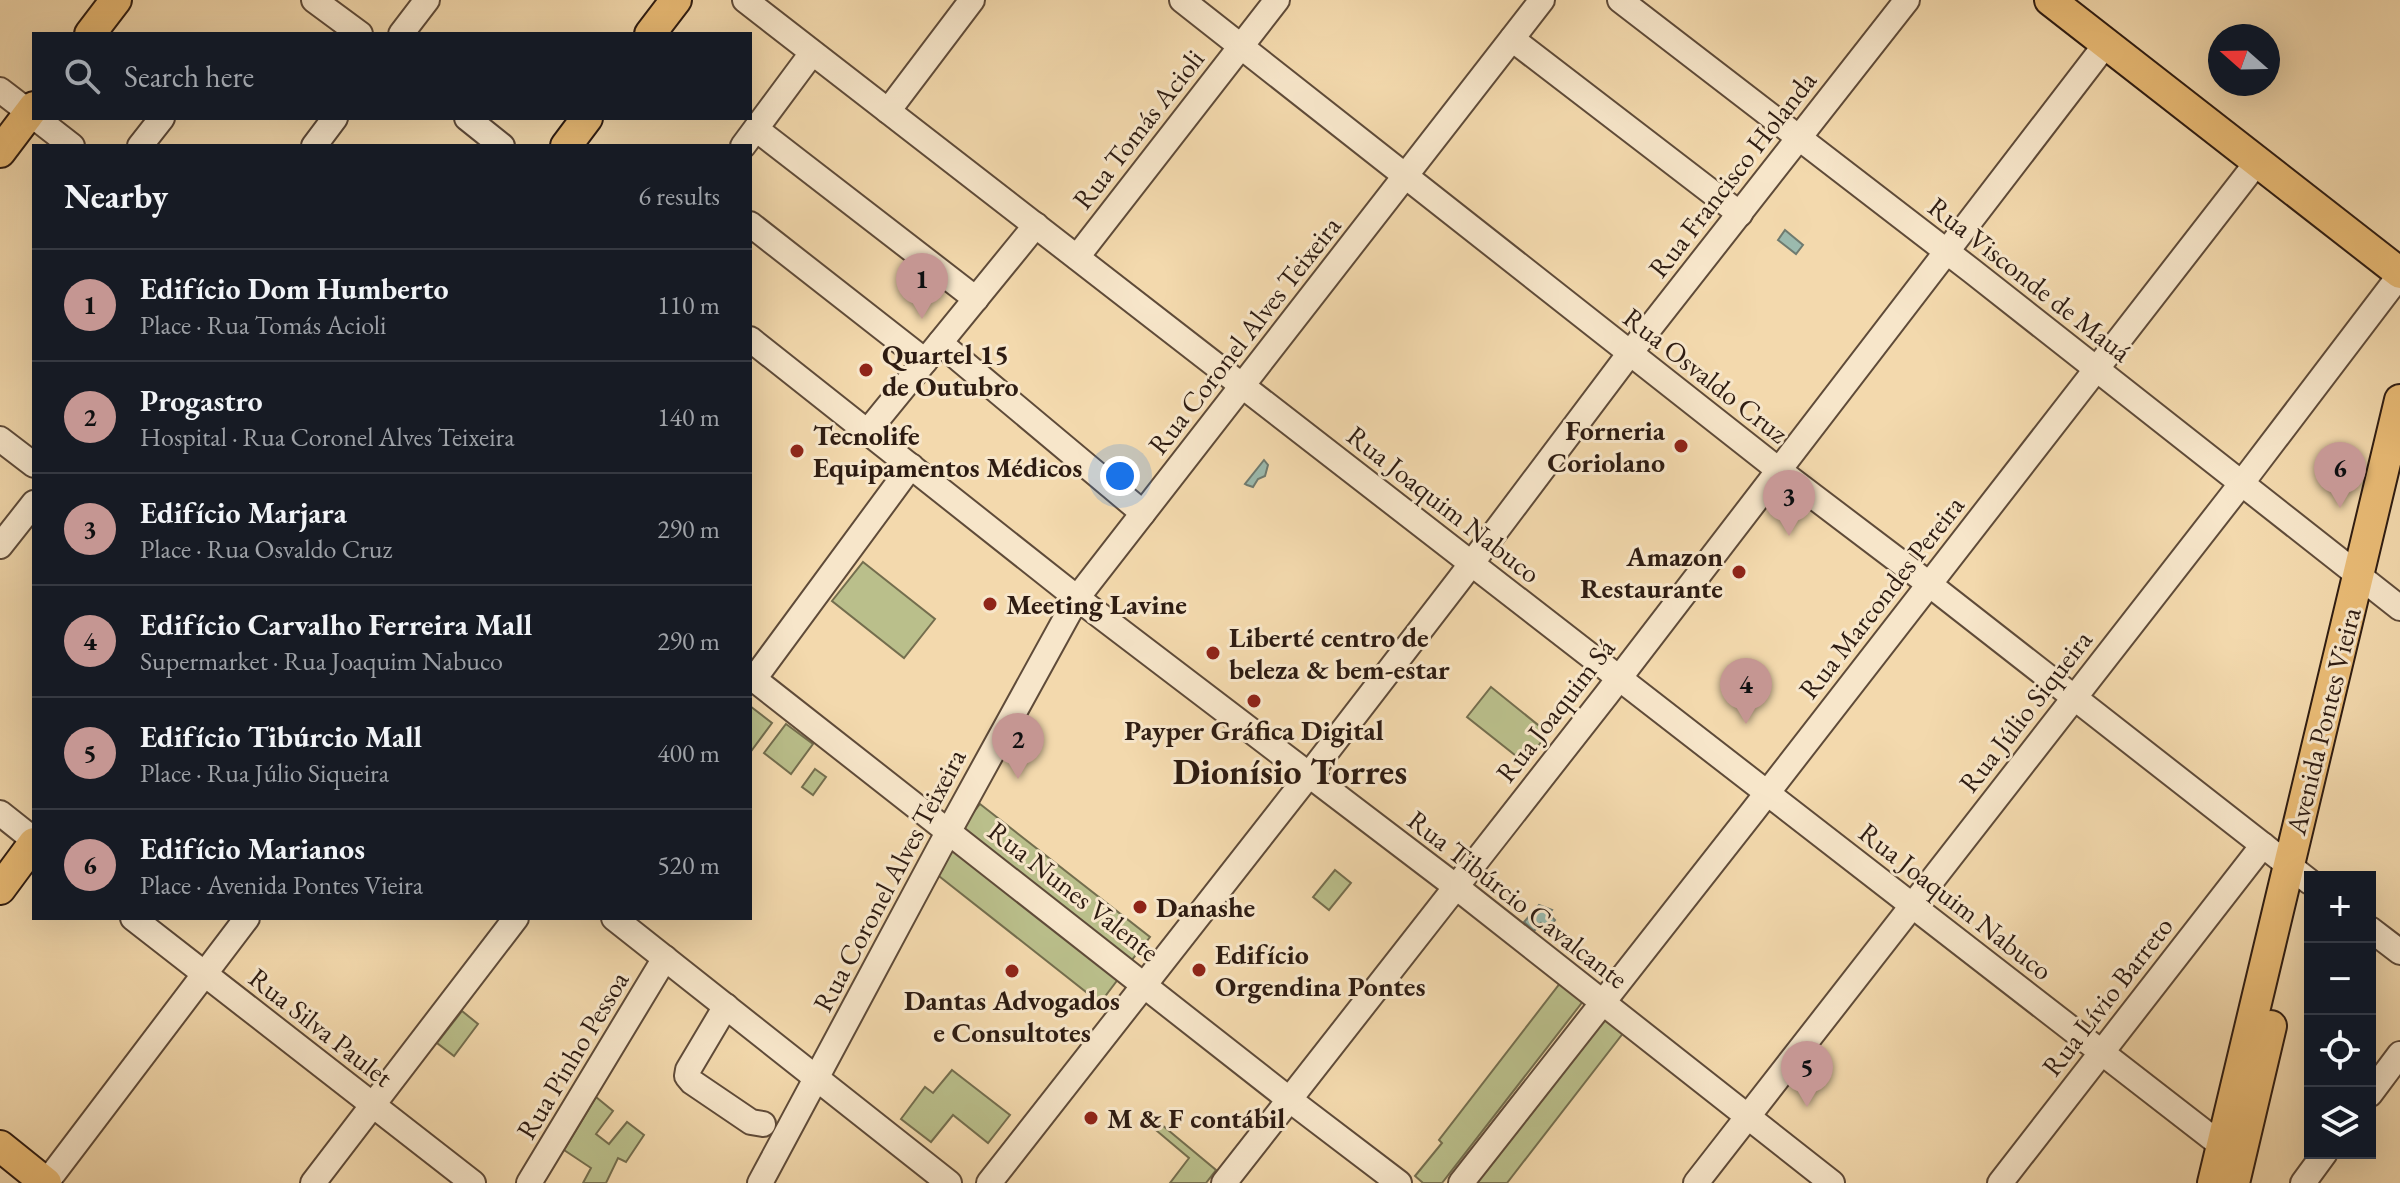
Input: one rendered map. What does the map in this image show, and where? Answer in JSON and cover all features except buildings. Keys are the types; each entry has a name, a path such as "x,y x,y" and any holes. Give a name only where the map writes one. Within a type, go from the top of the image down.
{"main road":[{"path":"92,32 116,0"},
{"path":"652,32 676,0"},
{"path":"2050,0 2400,274"},
{"path":"2078,0 2400,249"},
{"path":"0,152 32,115"},
{"path":"568,144 586,120"},
{"name":"Avenida Pontes Vieira","path":"2232,1181 2366,581 2400,400"},
{"name":"Avenida Pontes Vieira","path":"2366,581 2400,479"},
{"path":"0,889 32,845"},
{"name":"Avenida Pontes Vieira","path":"2232,1181 2221,1145 2301,875"},
{"path":"0,1146 46,1183"},
{"path":"0,1169 18,1183"}],"street":[{"path":"314,0 357,32"},
{"path":"403,32 427,0"},
{"name":"Rua Joaquim Nabuco","path":"745,0 2221,1145"},
{"path":"888,111 972,0"},
{"name":"Rua Osvaldo Cruz","path":"1182,0 1780,471 2301,875"},
{"name":"Rua Tomás Acioli","path":"1077,257 1277,0"},
{"name":"Rua Coronel Alves Teixeira","path":"760,1183 1077,598 1542,0"},
{"name":"Rua Visconde de Mauá","path":"1620,0 2400,608"},
{"name":"Rua Francisco Holanda","path":"989,1183 1309,775 1797,137 1907,0"},
{"path":"1512,39 1740,214"},
{"name":"Rua Joaquim Sá","path":"1224,1183 1780,471 2106,44"},
{"path":"812,53 750,137 976,299"},
{"path":"0,90 32,113"},
{"path":"40,120 70,144"},
{"path":"142,144 160,120"},
{"path":"316,144 334,120"},
{"path":"470,120 500,144"},
{"name":"Rua Marcondes Pereira","path":"1461,1183 2258,161"},
{"path":"752,225 933,352 1143,513"},
{"name":"Rua Tomás Acioli","path":"868,431 1036,225"},
{"name":"Rua Júlio Siqueira","path":"1696,1183 2241,484 2400,274"},
{"name":"Rua Tibúrcio Cavalcante","path":"752,341 1077,598 1455,886 1832,1183"},
{"path":"0,439 32,463"},
{"path":"752,678 911,466"},
{"path":"0,546 32,506"},
{"name":"Rua Nunes Valente","path":"752,678 1399,1183"},
{"path":"0,813 32,840"},
{"name":"Rua Lívio Barreto","path":"2000,1183 2263,845"},
{"name":"Rua Silva Paulet","path":"135,920 473,1183"},
{"path":"46,1183 245,920"},
{"path":"313,1183 514,920"},
{"path":"617,920 949,1183"},
{"path":"2376,934 2400,952"},
{"name":"Rua Pinho Pessoa","path":"529,1183 665,958"},
{"path":"726,1006 709,1031 687,1076 751,1122 763,1124"},
{"path":"2375,1087 2400,1054"},
{"path":"2303,1183 2321,1159"}],"green space":[{"path":"863,562 935,619 904,658 832,601"},
{"path":"1491,687 1548,733 1525,763 1467,717"},
{"path":"752,708 772,723 752,750"},
{"path":"786,724 813,744 791,774 764,753"},
{"path":"815,769 826,777 813,795 802,787"},
{"path":"980,804 1150,937 1131,961 961,828"},
{"path":"948,846 1119,978 1100,1003 935,873"},
{"path":"1335,870 1351,883 1329,910 1313,897"},
{"path":"1561,982 1584,1000 1442,1183 1423,1183 1415,1176 1442,1143 1439,1140"},
{"path":"462,1011 478,1024 454,1056 437,1043"},
{"path":"1600,1014 1624,1032 1507,1183 1469,1183"},
{"path":"952,1070 1010,1115 988,1143 953,1115 931,1142 901,1119 925,1087 933,1093"},
{"path":"596,1097 613,1111 596,1134 609,1144 627,1122 644,1135 626,1162 618,1158 606,1183 583,1183 591,1168 564,1150"},
{"path":"1156,1120 1216,1170 1206,1183 1170,1183 1189,1158 1151,1126"}],"shaded area":[{"path":"1785,230 1803,245 1796,254 1778,240"},
{"path":"1264,460 1268,465 1265,476 1258,479 1253,487 1245,484"},
{"path":"1539,905 1552,910 1549,914 1555,920 1548,929 1541,923 1534,931 1524,922"}],"place":[{"name":"Edifício Dom Humberto","path":"922,319"},
{"name":"Quartel 15 de Outubro","path":"866,370"},
{"name":"Forneria Coriolano","path":"1681,446"},
{"name":"Tecnolife Equipamentos Médicos","path":"797,451"},
{"name":"Edifício Marianos","path":"2340,508"},
{"name":"Edifício Marjara","path":"1789,536"},
{"name":"Amazon Restaurante","path":"1739,572"},
{"name":"Meeting Lavine","path":"990,604"},
{"name":"Liberté centro de beleza & bem-estar","path":"1213,653"},
{"name":"Payper Gráfica Digital","path":"1254,701"},
{"name":"Edifício Carvalho Ferreira Mall","path":"1746,724"},
{"name":"Progastro","path":"1018,779"},
{"name":"Danashe","path":"1140,907"},
{"name":"Edifício Orgendina Pontes","path":"1199,970"},
{"name":"Dantas Advogados e Consultotes","path":"1012,971"},
{"name":"Edifício Tibúrcio Mall","path":"1807,1107"},
{"name":"M & F contábil","path":"1091,1118"}],"district":[{"name":"Dionísio Torres","path":"1290,771"}]}
